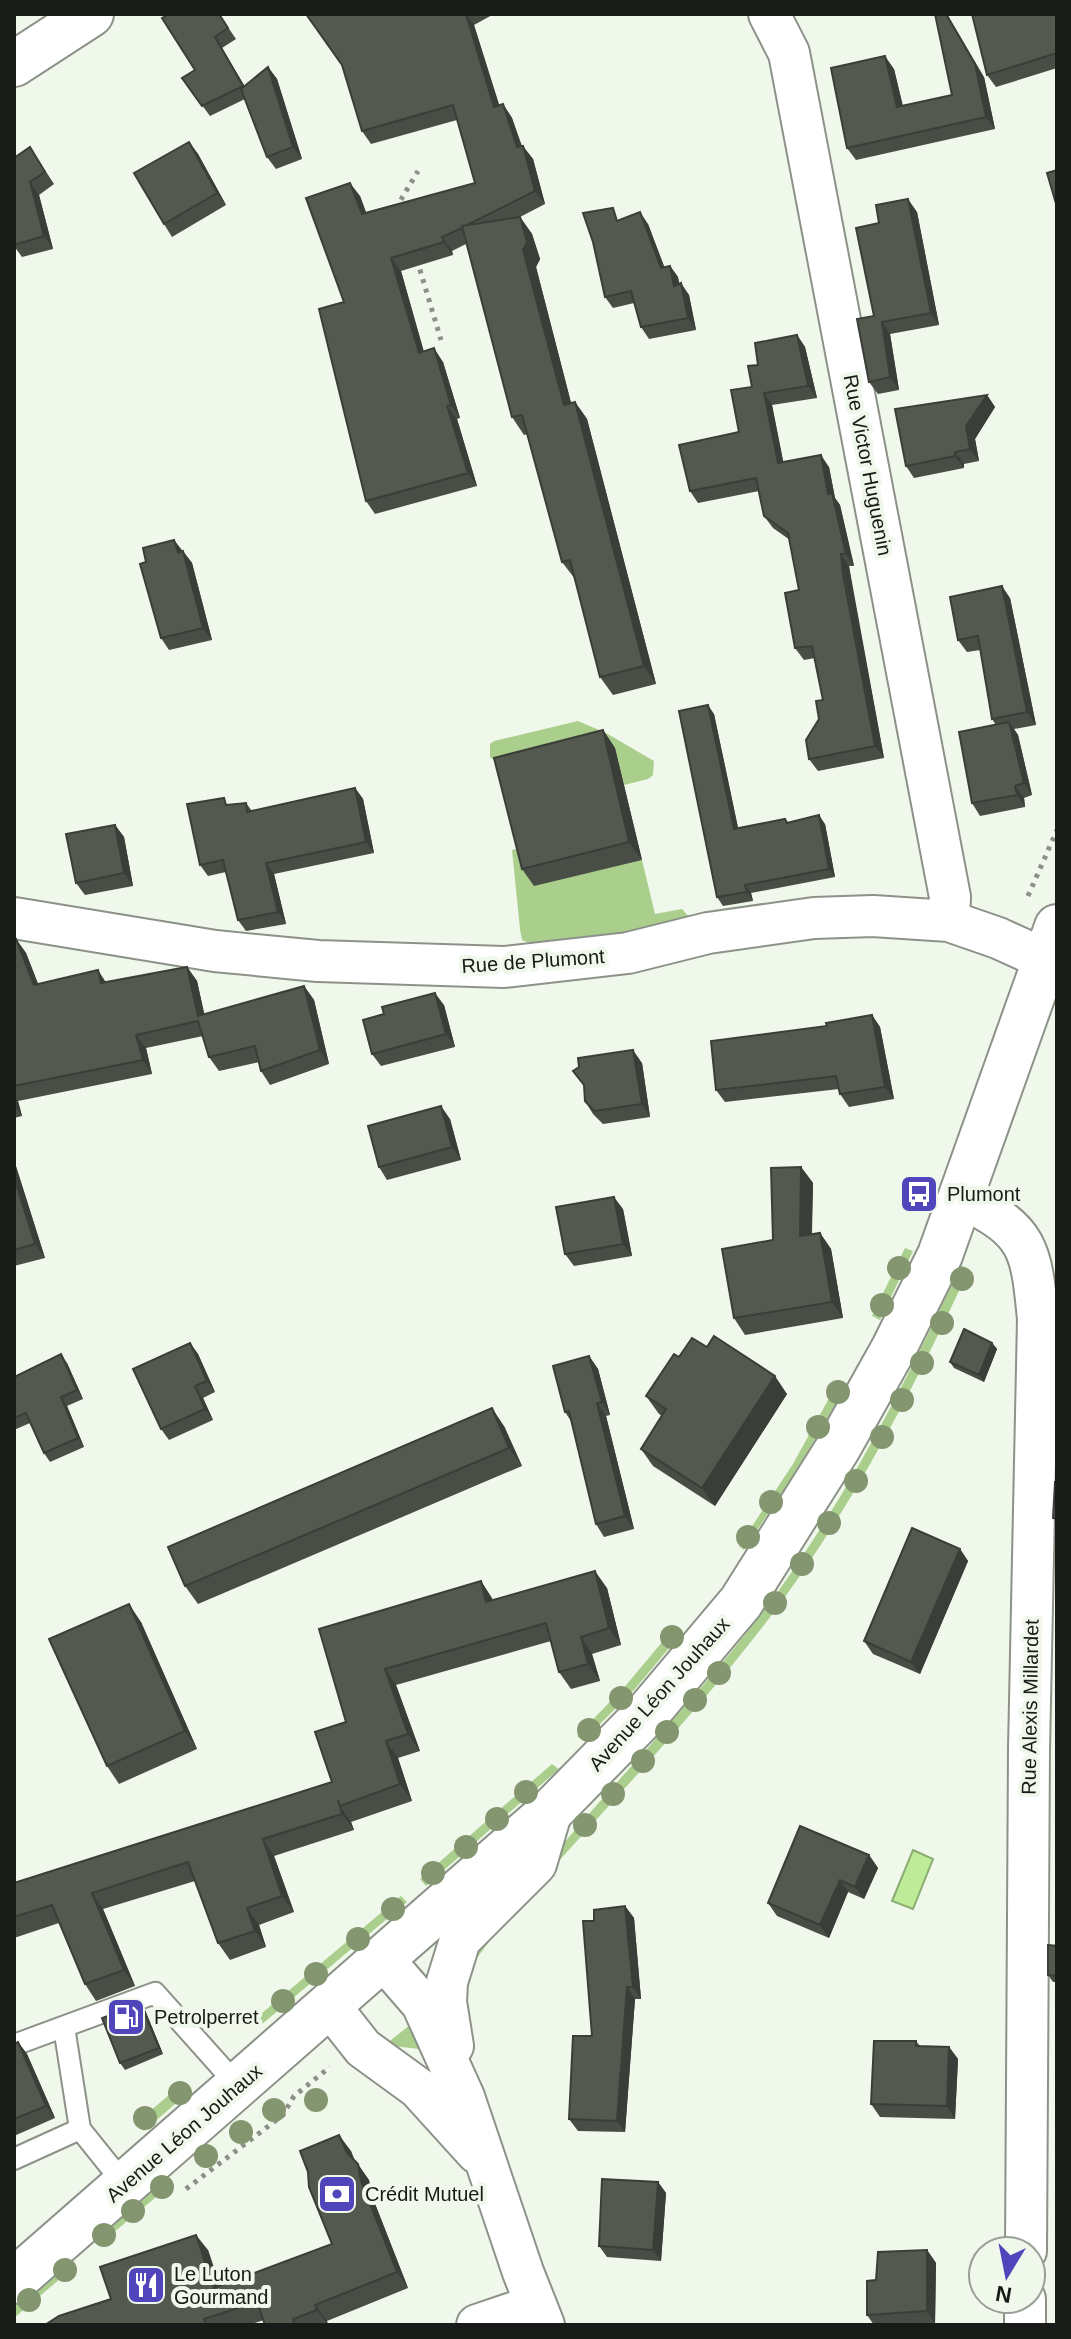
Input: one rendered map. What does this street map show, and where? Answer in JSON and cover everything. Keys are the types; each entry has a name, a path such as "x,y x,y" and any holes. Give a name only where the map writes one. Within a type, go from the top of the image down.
{"main road":[{"path":"14,64 91,14"},
{"name":"Avenue Léon Jouhaux","path":"14,2281 552,1810 650,1710 741,1602 838,1448 894,1348 940,1255 1053,952"}],"street":[{"name":"Rue Victor Huguenin","path":"769,14 789,53 950,897 949,921"},
{"name":"Rue de Plumont","path":"14,918 230,952 429,967 504,967 628,953 708,933 814,918 873,916 949,921 1053,952"},
{"name":"Rue Alexis Millardet","path":"962,1198 998,1216 1022,1242 1030,1261 1038,1319 1029,1749 1026,2235"},
{"path":"477,2325 540,2315 464,2097 450,2037 447,1982 460,1940 536,1864 552,1810"},
{"path":"383,1959 422,2004 464,2097"},
{"path":"330,2006 363,2048 418,2088 485,2162"}],"lane":[{"path":"14,2045 155,1993 238,2086"},
{"path":"64,2027 80,2129 125,2185"},
{"path":"14,2159 80,2129"}],"path":[{"path":"404,218 399,203 418,171"},
{"path":"413,249 441,340"}],"shaded area":[{"path":"578,721 606,733 654,761 653,775 624,785 615,748 496,762 490,757 490,744 494,741"},
{"path":"524,847 642,860 655,914 682,909 690,918 688,926 536,946 522,940 512,850"},
{"path":"905,1248 913,1251 880,1320 872,1316"},
{"path":"961,1265 969,1269 919,1373 864,1474 803,1572 705,1698 499,1928 474,1962 468,1959 709,1678 777,1593 829,1515 876,1434"},
{"path":"839,1380 847,1384 799,1467 744,1550 739,1546 793,1464"},
{"path":"673,1629 680,1635 634,1690 583,1741 577,1736 627,1684"},
{"path":"552,1764 559,1769 426,1886 420,1879"},
{"path":"913,1850 933,1859 913,1909 892,1901"},
{"path":"401,1896 407,1902 261,2025 255,2019"},
{"path":"416,2020 435,2057 419,2049 385,2045"},
{"path":"183,2083 190,2091 144,2131 136,2123"},
{"path":"163,2181 168,2187 101,2243 96,2236"},
{"path":"69,2261 74,2267 14,2318 14,2307"}],"building":[{"path":"169,14 219,14 228,28 215,37 243,86 202,106 182,78 195,70 162,18"},
{"path":"306,14 466,14 494,107 503,104 517,147 523,146 535,191 442,237 444,242 391,258 419,353 434,348 451,405 447,406 468,473 366,501 319,309 344,302 306,198 350,183 362,214 475,183 453,105 362,131 342,65"},
{"path":"935,14 946,14 975,64 986,117 847,148 831,68 885,56 897,107 952,95"},
{"path":"972,14 1056,14 1057,53 987,75"},
{"path":"268,67 293,147 267,157 241,89"},
{"path":"189,142 217,193 164,224 134,173"},
{"path":"30,147 45,172 30,182 44,236 14,245 14,158"},
{"path":"1057,170 1057,207 1047,173"},
{"path":"908,199 931,313 882,322 890,377 869,382 857,319 874,316 856,228 879,223 876,205"},
{"path":"613,208 617,221 640,212 661,268 670,266 674,286 681,283 688,318 641,327 631,291 605,297 583,213"},
{"path":"520,217 527,242 523,250 564,405 575,402 644,666 600,677 570,560 562,562 522,415 512,417 462,226"},
{"path":"797,335 808,386 764,393 778,463 821,455 828,494 832,493 846,554 841,554 843,574 875,746 809,759 806,740 819,719 816,701 823,700 812,646 795,648 785,593 799,590 788,533 764,516 756,478 690,491 679,445 739,432 731,390 752,387 748,366 758,365 755,343"},
{"path":"987,395 966,426 970,449 955,452 955,456 906,466 895,409"},
{"path":"174,540 178,553 183,551 203,628 161,638 140,564 146,562 143,548"},
{"path":"1002,586 1027,712 992,719 978,636 958,640 950,597"},
{"path":"708,705 734,829 785,819 787,823 819,815 829,869 745,885 747,892 717,897 679,711"},
{"path":"1009,722 1024,783 1015,786 1017,795 972,803 959,732"},
{"path":"603,730 629,842 522,869 494,758"},
{"path":"355,788 366,842 266,863 278,912 238,920 223,860 200,865 187,804 224,798 226,805 246,803 247,812"},
{"path":"115,825 124,873 76,883 66,834"},
{"path":"16,939 34,985 98,970 101,983 187,967 198,1016 304,986 320,1050 261,1071 255,1046 209,1057 198,1021 136,1035 143,1060 14,1086"},
{"path":"435,993 446,1034 372,1054 363,1020 384,1014 382,1007"},
{"path":"872,1015 885,1087 840,1094 836,1076 716,1090 711,1041 827,1026 826,1023"},
{"path":"633,1050 642,1104 594,1111 585,1101 584,1085 573,1071 579,1067 578,1058"},
{"path":"441,1106 452,1147 379,1167 368,1126"},
{"path":"801,1167 800,1236 820,1233 832,1302 734,1318 722,1249 773,1240 771,1168"},
{"path":"14,1177 35,1244 14,1250"},
{"path":"614,1197 623,1244 565,1254 556,1207"},
{"path":"964,1329 992,1343 979,1375 950,1362"},
{"path":"714,1336 775,1376 702,1488 641,1449 666,1409 646,1396 674,1354 679,1357 692,1338 707,1347"},
{"path":"190,1343 207,1381 195,1386 205,1409 161,1429 133,1369"},
{"path":"61,1354 77,1390 61,1397 78,1438 44,1453 26,1413 14,1418 14,1377"},
{"path":"589,1356 602,1402 597,1403 625,1516 596,1524 569,1411 565,1412 553,1366"},
{"path":"492,1408 509,1448 185,1586 168,1547"},
{"path":"1057,1482 1057,1519 1053,1518"},
{"path":"912,1528 960,1549 911,1662 864,1641"},
{"path":"595,1571 609,1628 581,1637 588,1664 559,1672 546,1623 385,1669 408,1734 386,1741 400,1784 340,1806 338,1800 342,1814 263,1839 282,1896 247,1908 255,1931 218,1943 188,1862 92,1893 124,1970 85,1984 52,1905 14,1917 14,1883 332,1782 315,1732 346,1722 319,1629 481,1581 486,1602"},
{"path":"129,1604 185,1731 107,1766 49,1639"},
{"path":"800,1826 869,1855 855,1887 840,1880 820,1925 768,1903"},
{"path":"625,1906 633,1987 627,1987 617,2121 569,2119 573,2036 592,2036 583,1921 594,1921 594,1910"},
{"path":"1048,1945 1057,1946 1057,1976 1048,1975"},
{"path":"141,2004 159,2048 120,2063 102,2018"},
{"path":"874,2041 916,2041 916,2046 949,2047 947,2106 871,2104"},
{"path":"18,2042 46,2106 14,2119 14,2044"},
{"path":"339,2135 347,2153 358,2164 361,2181 397,2272 315,2305 317,2310 293,2319 295,2325 265,2325 257,2302 204,2319 206,2325 45,2325 59,2316 111,2299 100,2267 196,2235 214,2288 332,2244 309,2187 308,2172 300,2151"},
{"path":"602,2179 658,2182 653,2250 599,2246"},
{"path":"927,2250 927,2311 867,2315 867,2281 876,2280 878,2252"}],"place":[{"name":"Plumont","path":"919,1194"},
{"name":"Petrolperret","path":"126,2017"},
{"name":"Crédit Mutuel","path":"337,2194"},
{"name":"Le Luton Gourmand","path":"146,2285"}]}
